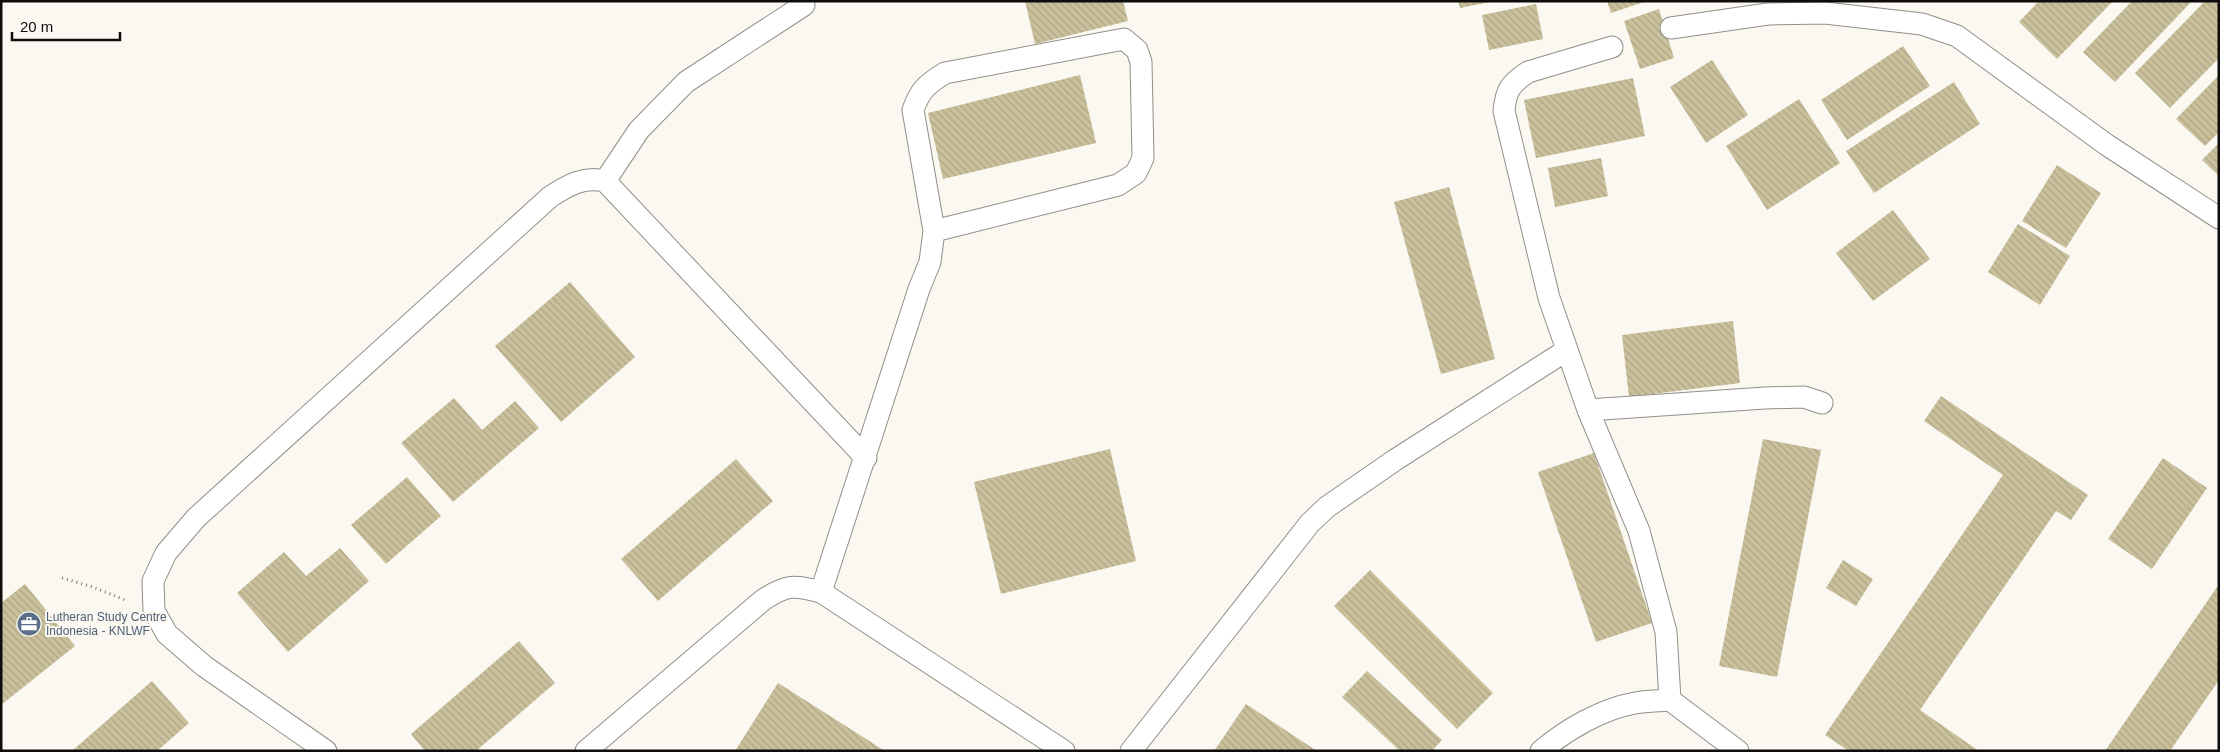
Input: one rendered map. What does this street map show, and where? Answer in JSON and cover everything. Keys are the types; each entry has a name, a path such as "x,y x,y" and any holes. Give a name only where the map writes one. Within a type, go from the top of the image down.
{"lane":[{"path":"606,182 639,130 656,110 686,82 804,5"},
{"path":"1671,28 1768,14 1825,13 1922,24 1957,36 2107,144 2219,218"},
{"path":"821,592 866,458 919,289 930,262 934,231 913,110 918,96 927,84 945,73 1124,39 1137,50 1142,62 1142,158 1136,173 1118,184 934,231"},
{"path":"1612,47 1528,72 1517,80 1506,93 1504,111 1549,298 1588,410 1639,531 1666,632 1670,700"},
{"path":"326,751 204,666 167,634 154,611 153,580 166,553 196,518 550,197 579,181 592,178 606,182 866,458"},
{"path":"1132,751 1310,523 1327,507 1395,460 1567,350"},
{"path":"1588,410 1765,398 1804,397 1822,403"},
{"path":"586,751 764,600 780,588 799,586 821,592 1064,751"},
{"path":"1541,751 1570,730 1605,712 1634,703 1670,700 1738,751"}],"path":[{"path":"62,578 93,587"}],"building":[{"path":"1025,1 1123,1 1128,21 1035,44"},
{"path":"1458,1 1490,1 1490,2 1460,8"},
{"path":"1607,1 1644,1 1644,2 1611,13"},
{"path":"2039,1 2113,1 2057,59 2019,22"},
{"path":"2132,1 2192,1 2115,82 2083,52"},
{"path":"2205,1 2219,1 2219,58 2170,108 2135,73"},
{"path":"1536,4 1543,39 1489,50 1482,15"},
{"path":"1659,9 1674,58 1640,69 1624,21"},
{"path":"1903,46 1930,86 1847,140 1821,100"},
{"path":"1712,60 1748,115 1706,143 1670,87"},
{"path":"1080,75 1096,143 943,179 928,113"},
{"path":"2219,75 2219,132 2205,146 2176,119"},
{"path":"1633,78 1645,136 1536,158 1524,100"},
{"path":"1954,82 1980,124 1874,193 1846,151"},
{"path":"1799,99 1840,163 1767,210 1726,146"},
{"path":"2219,143 2219,176 2202,160"},
{"path":"1601,158 1608,196 1555,207 1548,168"},
{"path":"2057,165 2101,193 2066,248 2022,221"},
{"path":"1449,187 1495,359 1441,374 1394,202"},
{"path":"1893,210 1930,259 1873,301 1836,253"},
{"path":"2018,224 2070,256 2040,305 1988,272"},
{"path":"570,282 635,357 561,422 495,346"},
{"path":"1733,321 1740,383 1629,397 1622,335"},
{"path":"1941,396 2088,495 2071,520 2056,511 1920,710 1979,751 1849,751 1825,735 2003,475 1924,421"},
{"path":"454,398 482,430 515,401 539,428 453,502 401,443"},
{"path":"1763,439 1821,450 1777,677 1719,666"},
{"path":"1110,449 1136,561 1001,594 974,482"},
{"path":"1594,453 1652,623 1596,642 1538,472"},
{"path":"2163,458 2207,488 2152,569 2108,539"},
{"path":"736,459 773,501 658,601 621,559"},
{"path":"407,477 441,516 386,564 351,525"},
{"path":"340,548 369,581 288,652 237,593 284,552 306,576"},
{"path":"1843,560 1873,579 1856,606 1826,588"},
{"path":"1370,570 1493,693 1457,729 1334,606"},
{"name":"Lutheran Study Centre Indonesia - KNLWF","path":"25,584 75,646 1,705 1,603"},
{"path":"2217,587 2219,589 2219,680 2170,751 2105,751"},
{"path":"519,641 555,683 476,751 425,751 411,734"},
{"path":"1367,671 1442,740 1432,751 1400,751 1342,697"},
{"path":"152,681 189,723 157,751 72,751"},
{"path":"778,683 885,751 735,751"},
{"path":"1246,704 1317,751 1214,751"}],"place":[{"name":"Lutheran Study Centre Indonesia - KNLWF","path":"29,624"}]}
